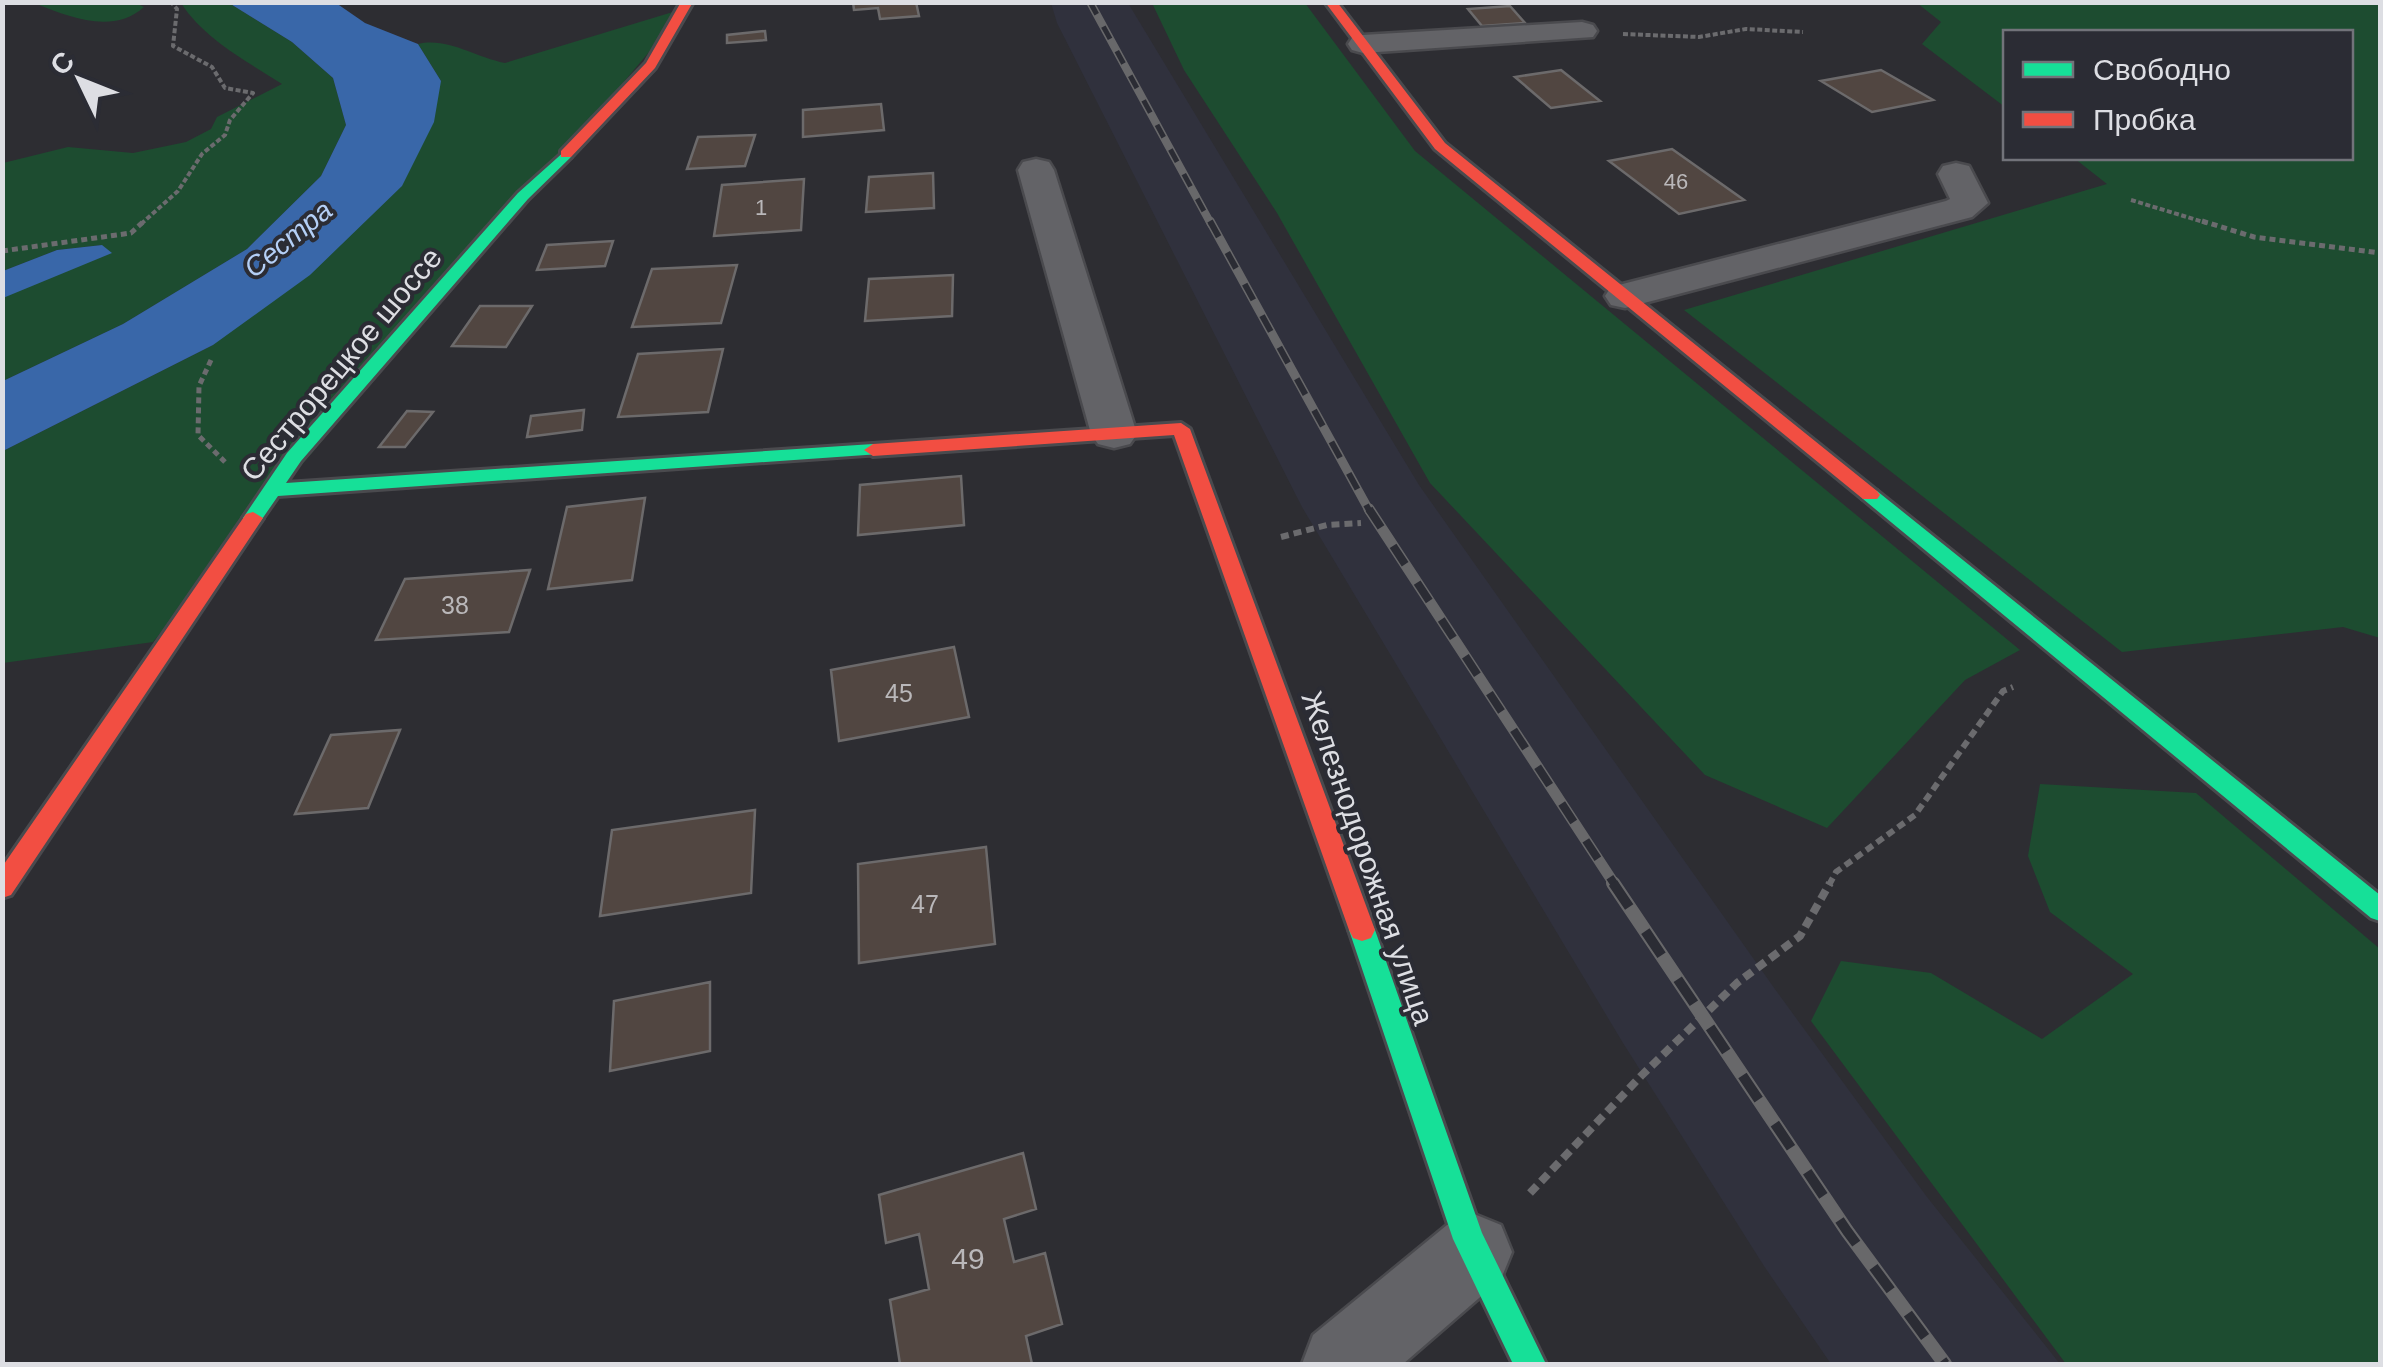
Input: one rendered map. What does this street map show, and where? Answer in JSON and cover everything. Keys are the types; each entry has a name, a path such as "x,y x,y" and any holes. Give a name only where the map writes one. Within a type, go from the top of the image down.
{"street":[{"name":"Сестрорецкое шоссе","path":"2,888 294,457 524,196 625,96 678,27 687,2"},
{"path":"1331,2 1440,146 2380,910"},
{"path":"1363,44 1582,32"},
{"path":"273,490 1114,434 1036,170"},
{"path":"1625,296 1960,209 1970,203 1956,174"},
{"name":"Железнодорожная улица","path":"1114,434 1182,429 1474,1252 1530,1364"},
{"path":"1342,1364 1474,1252"}],"path":[{"path":"2,252 132,234 178,191 202,154 225,136 230,120 244,109 253,93 225,88 222,77 204,62 173,46 176,10 171,2"},
{"path":"1582,32 1699,37 1746,29 1804,32"},
{"path":"2131,200 2254,237 2380,253"},
{"path":"210,360 196,402 198,435 242,478 273,490"},
{"path":"1228,554 1309,528 1361,524"},
{"path":"1474,1252 1641,1076 1737,983 1800,936 1836,872 1916,816 2003,691 2080,665"}],"shaded area":[{"path":"1051,3 1128,3 1419,485 1777,992 1927,1197 2060,1364 1831,1364 1623,1043 1302,507 1057,23"}],"green space":[{"path":"134,2 144,7 119,20 105,22 76,18 34,3"},
{"path":"181,3 229,3 292,42 333,78 346,125 321,176 247,249 123,324 3,381 3,298 102,245 57,250 3,271 3,163 68,147 133,153 186,142 211,129 217,117 282,84 214,39"},
{"path":"1152,3 1305,3 1415,151 2020,650 1965,680 1827,828 1705,775 1430,483 1277,213 1184,70"},
{"path":"1917,3 2380,3 2380,638 2343,627 2122,652 1684,310 2107,184 2077,160 2353,160 2353,30 2003,30 2003,105 1922,44 1941,22"},
{"path":"686,8 153,642 3,663 3,451 213,345 441,81 418,44 451,45 505,63"},
{"path":"2040,784 2196,793 2380,949 2380,1364 2066,1364 1811,1021 1841,961 1931,973 2042,1039 2133,974 2050,912 2028,856"}],"water":[{"name":"Сестра","path":"229,3 336,3 365,23 418,44 441,81 434,122 402,186 310,275 213,345 3,451 3,381 123,324 247,249 321,176 346,125 333,78 292,42"},
{"path":"102,245 112,253 3,298 3,271 57,250"}],"building":[{"path":"853,2 916,2 919,16 880,19 878,8 854,10"},
{"path":"1510,6 1525,23 1482,26 1468,9"},
{"path":"765,31 766,40 727,43 727,35"},
{"path":"1561,70 1600,101 1551,108 1515,77"},
{"path":"1881,70 1933,100 1872,112 1821,81"},
{"path":"881,104 884,130 803,137 803,110"},
{"path":"755,135 745,166 687,169 698,137"},
{"path":"1672,149 1744,200 1679,214 1609,161"},
{"path":"933,173 934,208 866,212 869,177"},
{"path":"804,179 801,230 714,236 722,185"},
{"path":"613,241 605,266 537,270 547,245"},
{"path":"737,265 721,323 632,327 652,269"},
{"path":"953,275 952,316 865,321 869,279"},
{"path":"480,306 532,306 506,347 452,346"},
{"path":"723,349 708,412 618,417 638,354"},
{"path":"584,410 582,430 527,437 531,416"},
{"path":"407,411 433,412 405,447 379,447"},
{"path":"961,476 964,525 858,535 860,485"},
{"path":"645,498 632,580 548,589 567,507"},
{"path":"530,570 509,632 376,640 405,579"},
{"path":"954,647 969,717 839,741 831,670"},
{"path":"400,730 368,808 295,814 331,735"},
{"path":"755,810 751,893 600,916 612,830"},
{"path":"986,847 995,944 859,963 858,864"},
{"path":"710,982 710,1051 610,1071 614,1001"},
{"path":"1023,1153 1036,1209 1004,1219 1014,1262 1045,1253 1062,1324 1026,1336 1032,1364 900,1364 890,1300 929,1289 919,1234 886,1243 879,1195"}],"railway":[{"path":"1090,2 1211,224"},
{"path":"1210,221 1370,512"},
{"path":"1369,509 1615,885"},
{"path":"1613,883 1847,1231 1945,1364"}],"traffic: fast":[{"path":"253,518 294,457 523,196 566,154"},
{"path":"273,490 873,450"},
{"path":"1870,495 2380,910"},
{"path":"1362,930 1469,1239 1530,1364"}],"traffic: jam":[{"path":"566,154 651,65 687,2"},
{"path":"1331,2 1440,146 1870,495"},
{"path":"873,450 1181,429 1362,930"},
{"path":"2,888 253,518"}]}
